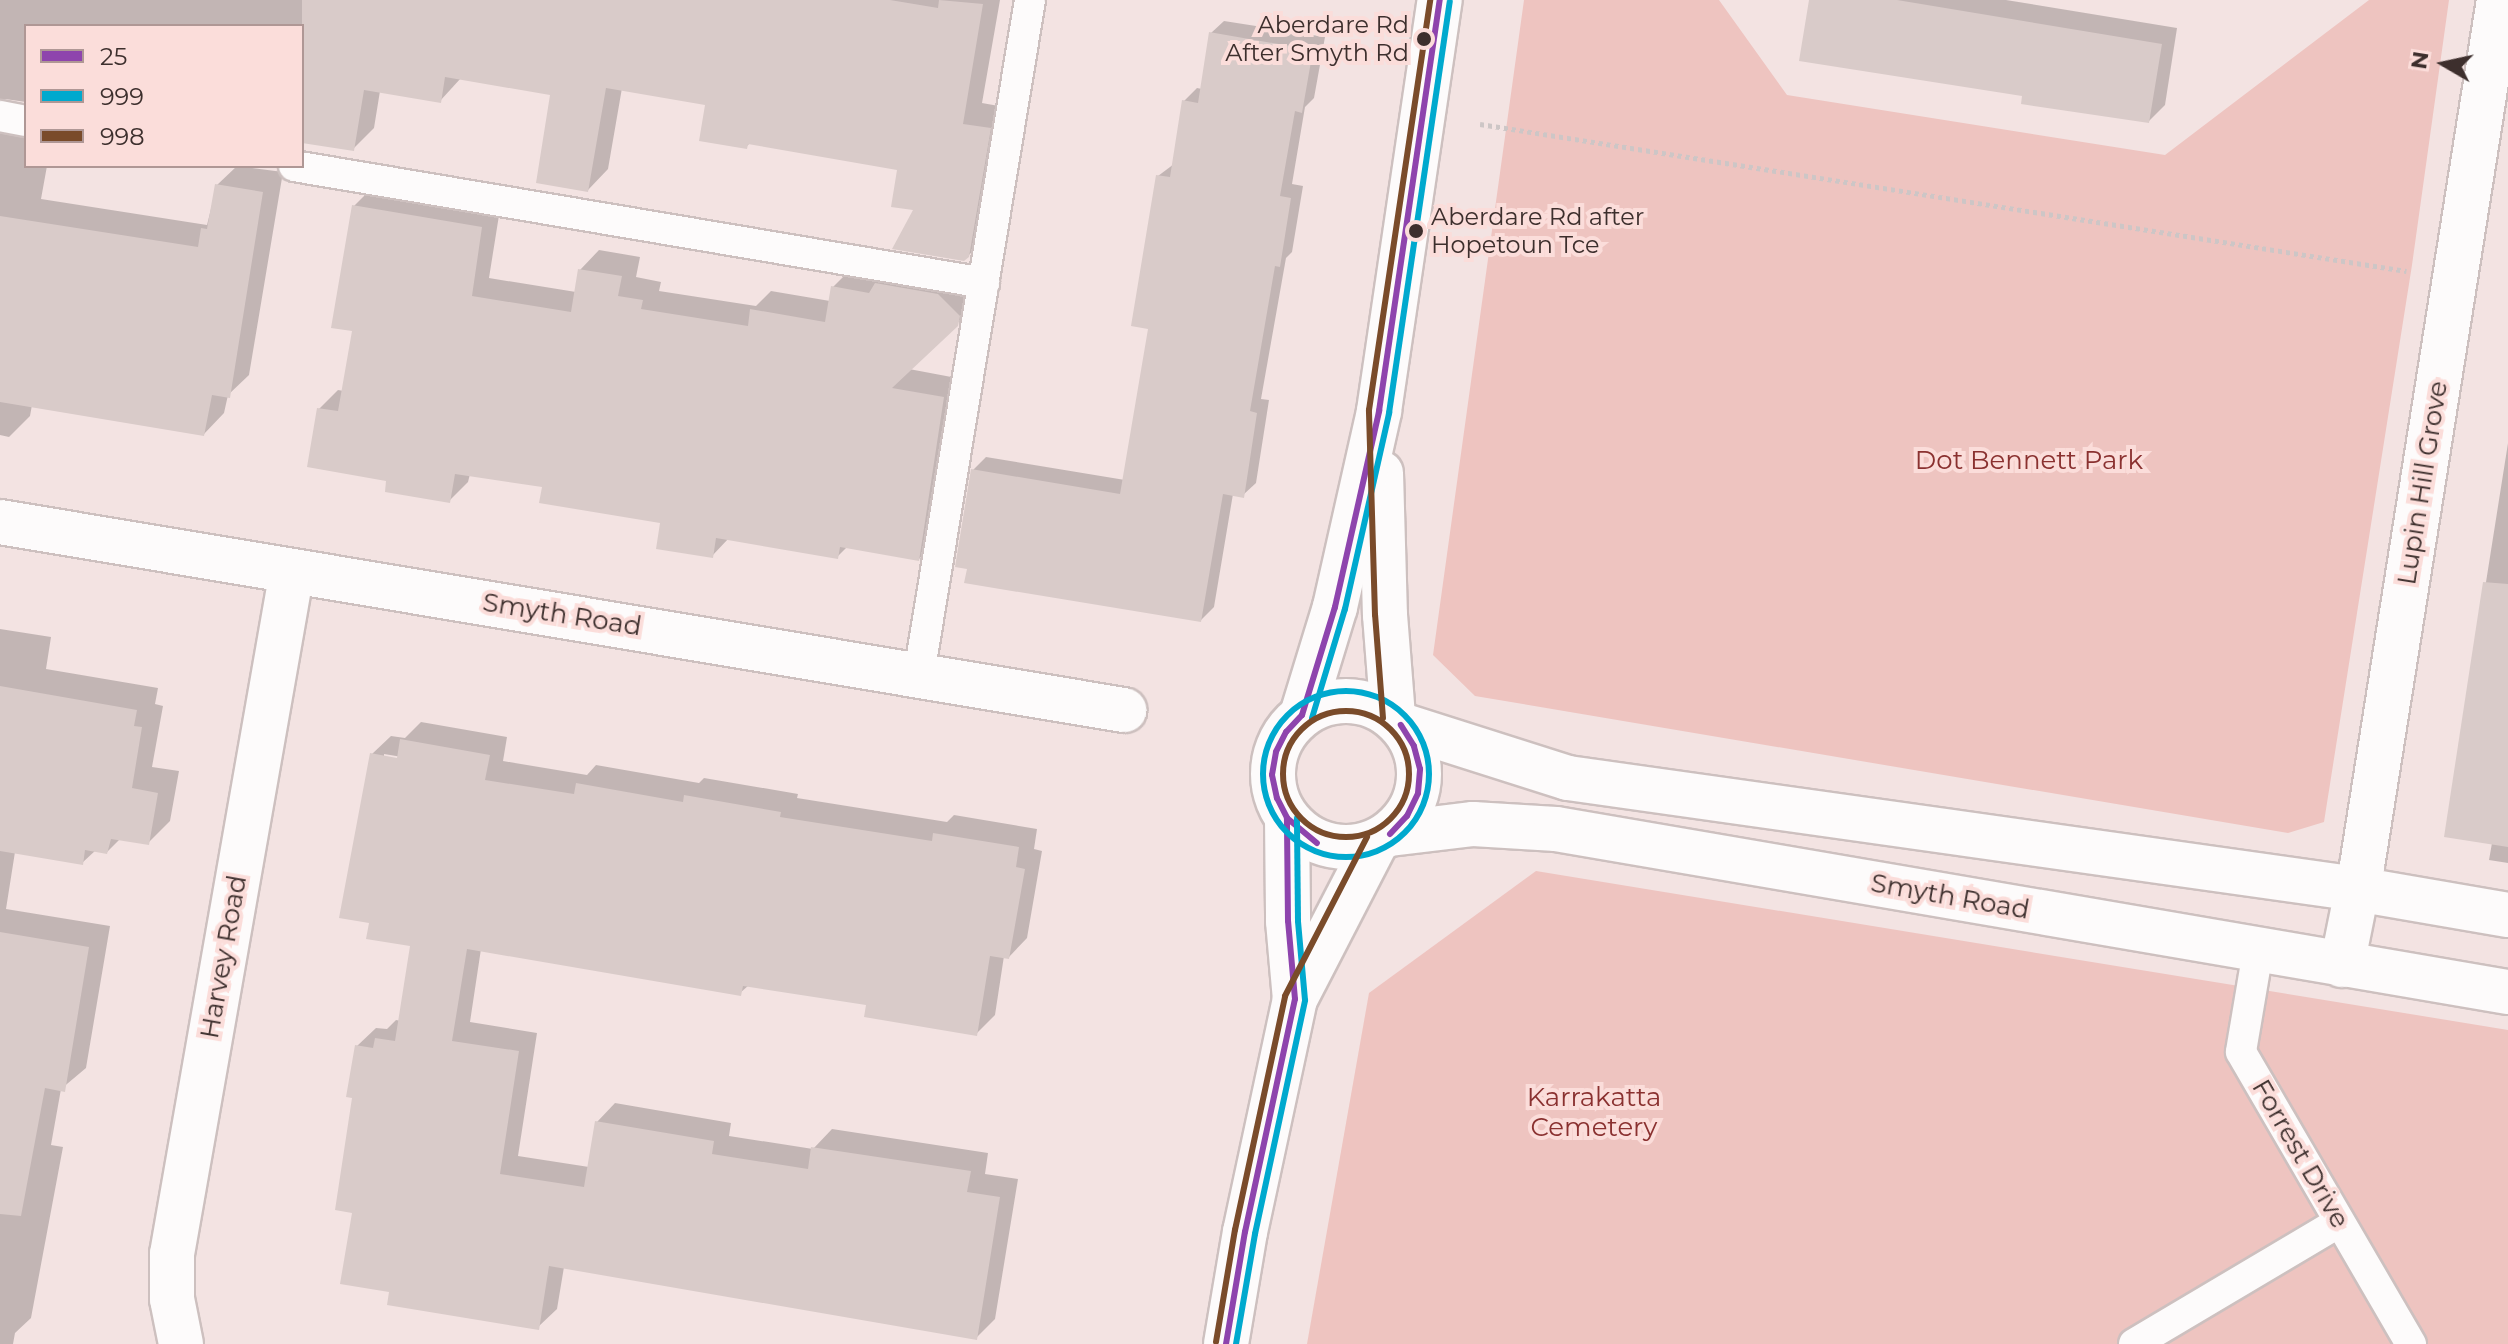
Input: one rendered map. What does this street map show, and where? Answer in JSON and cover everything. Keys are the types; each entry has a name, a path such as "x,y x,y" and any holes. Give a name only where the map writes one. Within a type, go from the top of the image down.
{"main road":[{"path":"1383,838 1357,848 1317,843 1301,833 1287,818 1277,798 1272,775 1281,742 1302,715 1335,607 1379,411 1440,0"},
{"name":"Lupin Hill Grove","path":"2342,965 2357,889 2499,0"},
{"path":"1226,1344 1245,1232 1295,999 1383,838 1407,816 1418,793 1420,769 1414,746 1397,721 1385,615 1379,411"},
{"name":"Smyth Road","path":"0,522 1124,710"},
{"name":"Harvey Road","path":"181,1344 172,1299 172,1254 292,571"},
{"path":"1302,715 1338,701 1377,707 1397,721 1568,778 2357,889 2508,915"},
{"path":"1287,818 1288,921 1295,999"},
{"name":"Smyth Road","path":"1383,838 1473,824 1556,829 2508,992"}],"lane":[{"path":"919,674 1030,0"},
{"path":"0,116 24,121"},
{"path":"304,168 984,283"},
{"name":"Forrest Drive","path":"2258,951 2241,1052 2411,1344"},
{"path":"2134,1344 2338,1223"}],"path":[{"path":"1480,124 2419,273"}],"green space":[{"name":"Dot Bennett Park","path":"1524,0 1719,0 1787,95 2165,155 2369,0 2449,0 2412,265 2324,822 2288,833 1475,696 1433,655"},
{"name":"Karrakatta Cemetery","path":"1536,871 2508,1030 2508,1344 1307,1344 1369,993"}],"building":[{"path":"302,0 890,0 938,8 939,0 983,4 963,124 991,128 969,257 964,261 892,249 913,210 891,207 897,170 748,144 747,149 699,141 705,105 606,88 588,192 536,183 550,95 445,77 441,103 364,90 354,151 304,143"},
{"path":"1809,0 1897,0 2162,44 2149,123 2021,104 2022,96 1799,61"},
{"path":"1209,32 1313,50 1302,113 1295,111 1280,196 1291,198 1280,267 1275,266 1250,411 1257,413 1244,498 1223,494 1201,622 964,583 967,569 955,567 971,469 1120,494 1148,329 1131,326 1156,175 1170,177 1182,100 1198,103"},
{"path":"215,184 263,192 230,398 212,395 204,436 0,402 0,216 198,247 201,228 207,229"},
{"path":"352,205 482,227 472,296 571,312 578,269 622,276 618,296 643,300 641,309 748,326 750,309 825,322 831,286 869,293 875,283 938,294 960,316 958,326 892,388 944,397 919,561 840,547 838,559 716,538 713,558 656,549 660,523 539,503 542,487 455,474 450,503 385,492 386,481 307,467 317,408 338,411 352,331 331,328"},
{"path":"2483,582 2508,584 2508,847 2444,837"},
{"path":"0,686 137,710 134,726 142,727 132,788 158,793 149,845 111,839 107,854 85,850 83,865 0,851"},
{"path":"400,739 490,755 485,780 574,794 576,783 683,802 684,795 781,812 780,817 932,841 933,833 1019,847 1016,867 1025,869 1009,959 990,956 977,1036 864,1017 866,1005 743,986 741,996 467,949 452,1041 519,1051 500,1174 584,1187 595,1121 714,1141 712,1154 808,1169 811,1147 971,1171 967,1192 1000,1197 977,1340 549,1266 539,1330 387,1305 389,1292 340,1284 352,1213 335,1210 352,1098 346,1097 355,1045 373,1048 375,1038 395,1041 410,946 366,939 369,923 339,918 370,753 397,758"},
{"path":"0,932 89,947 65,1092 45,1088 21,1216 0,1214"}],"transit line":[{"name":"998","path":"1383,718 1375,615 1369,410 1430,0"},
{"name":"25","path":"1302,715 1335,607 1379,411 1440,0"},
{"name":"999","path":"1312,718 1345,609 1389,413 1450,1"},
{"name":"999","path":"1346,691 1378,697 1405,715 1423,742 1429,774 1423,806 1405,833 1378,851 1346,857 1314,851 1287,833 1269,806 1263,774 1269,742 1287,715 1314,697 1346,691"},
{"name":"998","path":"1346,711 1370,716 1391,729 1404,750 1409,774 1404,798 1391,819 1370,832 1346,837 1322,832 1301,819 1288,798 1283,774 1288,750 1301,729 1322,716 1346,711"},
{"name":"25","path":"1302,715 1286,732 1276,752 1272,775 1277,798 1287,818 1317,843"},
{"name":"25","path":"1390,834 1407,816 1418,793 1420,769 1414,746 1401,725"},
{"name":"25","path":"1226,1344 1245,1232 1295,999 1288,921 1287,818"},
{"name":"999","path":"1236,1344 1255,1234 1305,1000 1298,921 1297,818"},
{"name":"998","path":"1216,1342 1235,1230 1285,996 1367,837"}],"place":[{"name":"Aberdare Rd After Smyth Rd","path":"1424,39"},
{"name":"Aberdare Rd after Hopetoun Tce","path":"1416,231"}]}
